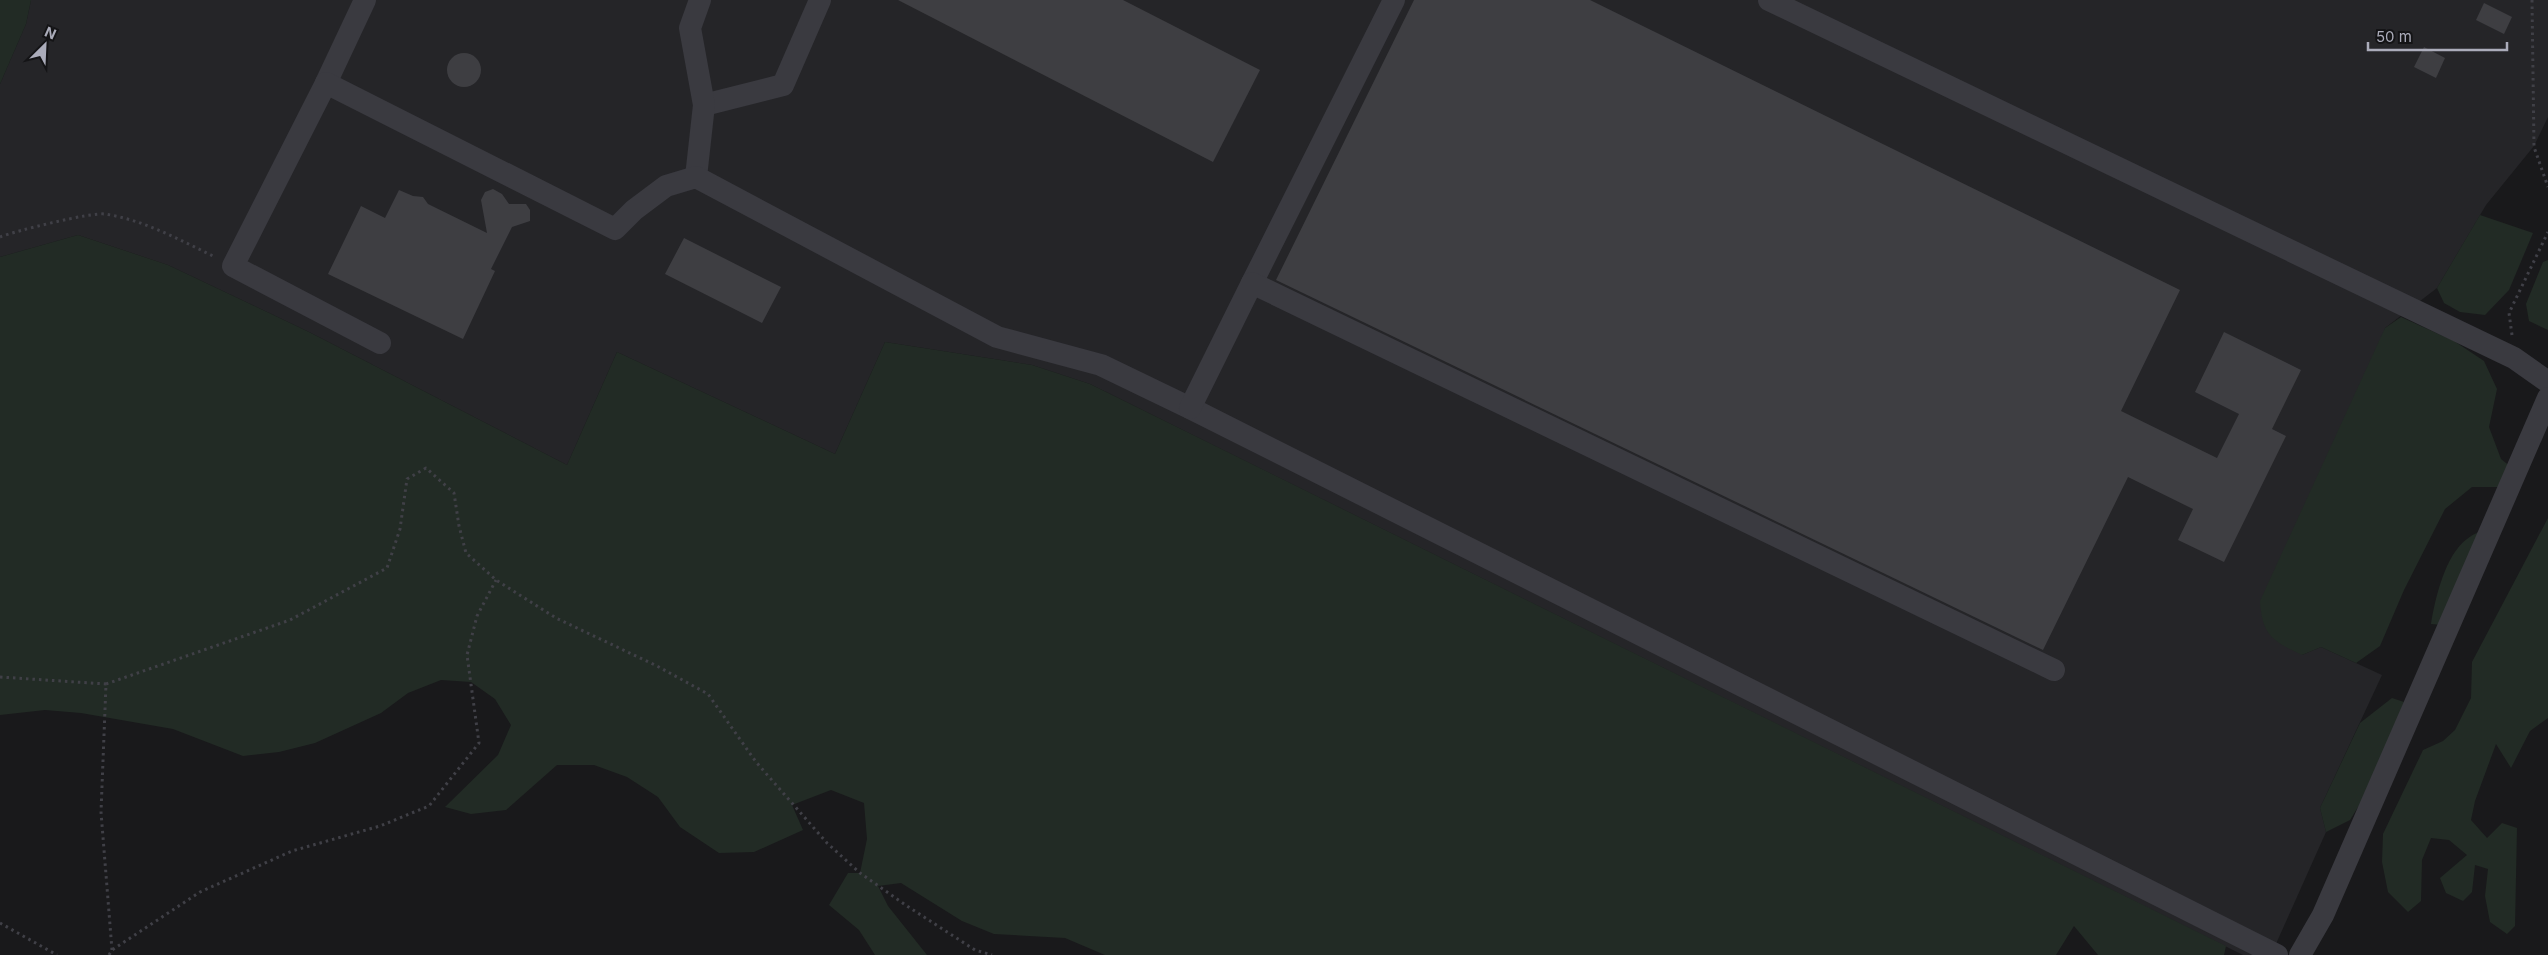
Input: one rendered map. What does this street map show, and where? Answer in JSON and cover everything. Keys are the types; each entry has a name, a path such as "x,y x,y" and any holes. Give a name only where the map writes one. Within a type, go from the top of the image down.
{"street":[{"path":"365,0 326,82 233,266 380,343"},
{"path":"696,177 704,105 690,28 700,0"},
{"path":"704,105 783,84 820,0"},
{"path":"1190,408 1394,0"},
{"path":"1768,0 2514,358 2548,382"},
{"path":"326,82 615,229 634,210 666,186 696,177 997,336 1101,365 1190,408 2278,955"},
{"path":"1252,283 2054,670"},
{"path":"2300,955 2323,915 2548,398"}],"path":[{"path":"2532,0 2534,146 2548,187"},
{"path":"0,237 14,231 103,214 155,228 233,266"},
{"path":"2514,358 2509,313 2548,232"},
{"path":"0,677 106,684 290,620 387,568 400,529 407,479 426,468 454,493 459,526 466,553 496,580 556,618 657,666 708,694 756,762 827,843 860,873 907,906 975,950 992,955"},
{"path":"109,955 112,950 209,889 292,851 380,826 429,806 479,743 467,655 477,616 496,580"},
{"path":"106,684 101,812 112,950"},
{"path":"0,923 57,955"}],"shaded area":[{"path":"0,0 31,0 26,24 0,84"},
{"path":"31,0 2548,0 2548,117 2534,146 2486,205 2437,288 2385,328 2302,655 2321,647 2382,675 2320,808 2326,832 2271,955 2243,955 1090,384 1032,365 885,342 835,454 617,352 567,465 309,332 168,265 78,235 0,257 0,84 26,24"},
{"path":"2480,215 2533,233 2509,290 2485,315 2460,312 2444,303 2437,288"},
{"path":"78,235 168,265 309,332 567,465 617,352 835,454 885,342 1032,365 1090,384 2226,946 2224,955 2098,955 2074,926 2056,955 1105,955 1065,938 994,934 962,921 901,883 878,886 888,906 927,955 875,955 859,930 829,905 848,873 860,873 867,839 864,803 831,790 792,805 803,830 754,852 719,853 680,827 658,797 627,777 594,765 557,765 506,810 471,814 445,807 498,755 511,725 495,699 471,682 441,680 408,693 381,713 315,743 279,752 243,756 173,729 81,713 45,710 0,715 0,257"},
{"path":"2548,260 2548,330 2529,321 2526,304 2543,262"},
{"path":"2401,317 2454,341 2484,361 2497,389 2489,427 2501,459 2521,475 2498,487 2472,487 2445,509 2404,590 2380,646 2356,663 2321,647 2302,655 2283,646 2271,636 2263,622 2260,601 2385,328"},
{"path":"2548,518 2548,718 2530,731 2511,768 2496,744 2475,801 2471,820 2487,838 2502,823 2517,828 2515,926 2507,934 2490,922 2485,896 2488,869 2475,865 2472,892 2463,901 2446,893 2440,878 2467,855 2449,840 2431,838 2422,860 2421,901 2408,912 2388,892 2382,862 2383,834 2423,750 2443,741 2455,730 2471,698 2472,662"},
{"path":"2487,528 2443,625 2431,624 2438,590 2447,566 2459,546 2474,534"},
{"path":"2392,698 2404,702 2376,778 2350,820 2326,832 2320,808 2360,723"}],"building":[{"path":"898,0 1123,0 1260,70 1213,162"},
{"path":"1414,0 1590,0 2180,290 2121,411 2217,458 2239,414 2195,392 2224,332 2301,370 2272,429 2286,436 2224,562 2178,540 2193,509 2128,477 2043,650 1276,280"},
{"path":"2484,3 2512,17 2504,34 2476,20"},
{"path":"2424,47 2445,58 2436,78 2414,67"},
{"path":"464,53 476,58 481,70 476,82 464,87 452,82 447,70 452,58"},
{"path":"493,189 502,194 509,204 526,204 530,210 530,221 512,227 491,269 495,271 463,339 328,274 361,206 385,218 399,190 413,196 423,197 428,204 487,233 481,200 485,192"},
{"path":"684,238 781,287 762,323 665,274"}]}
